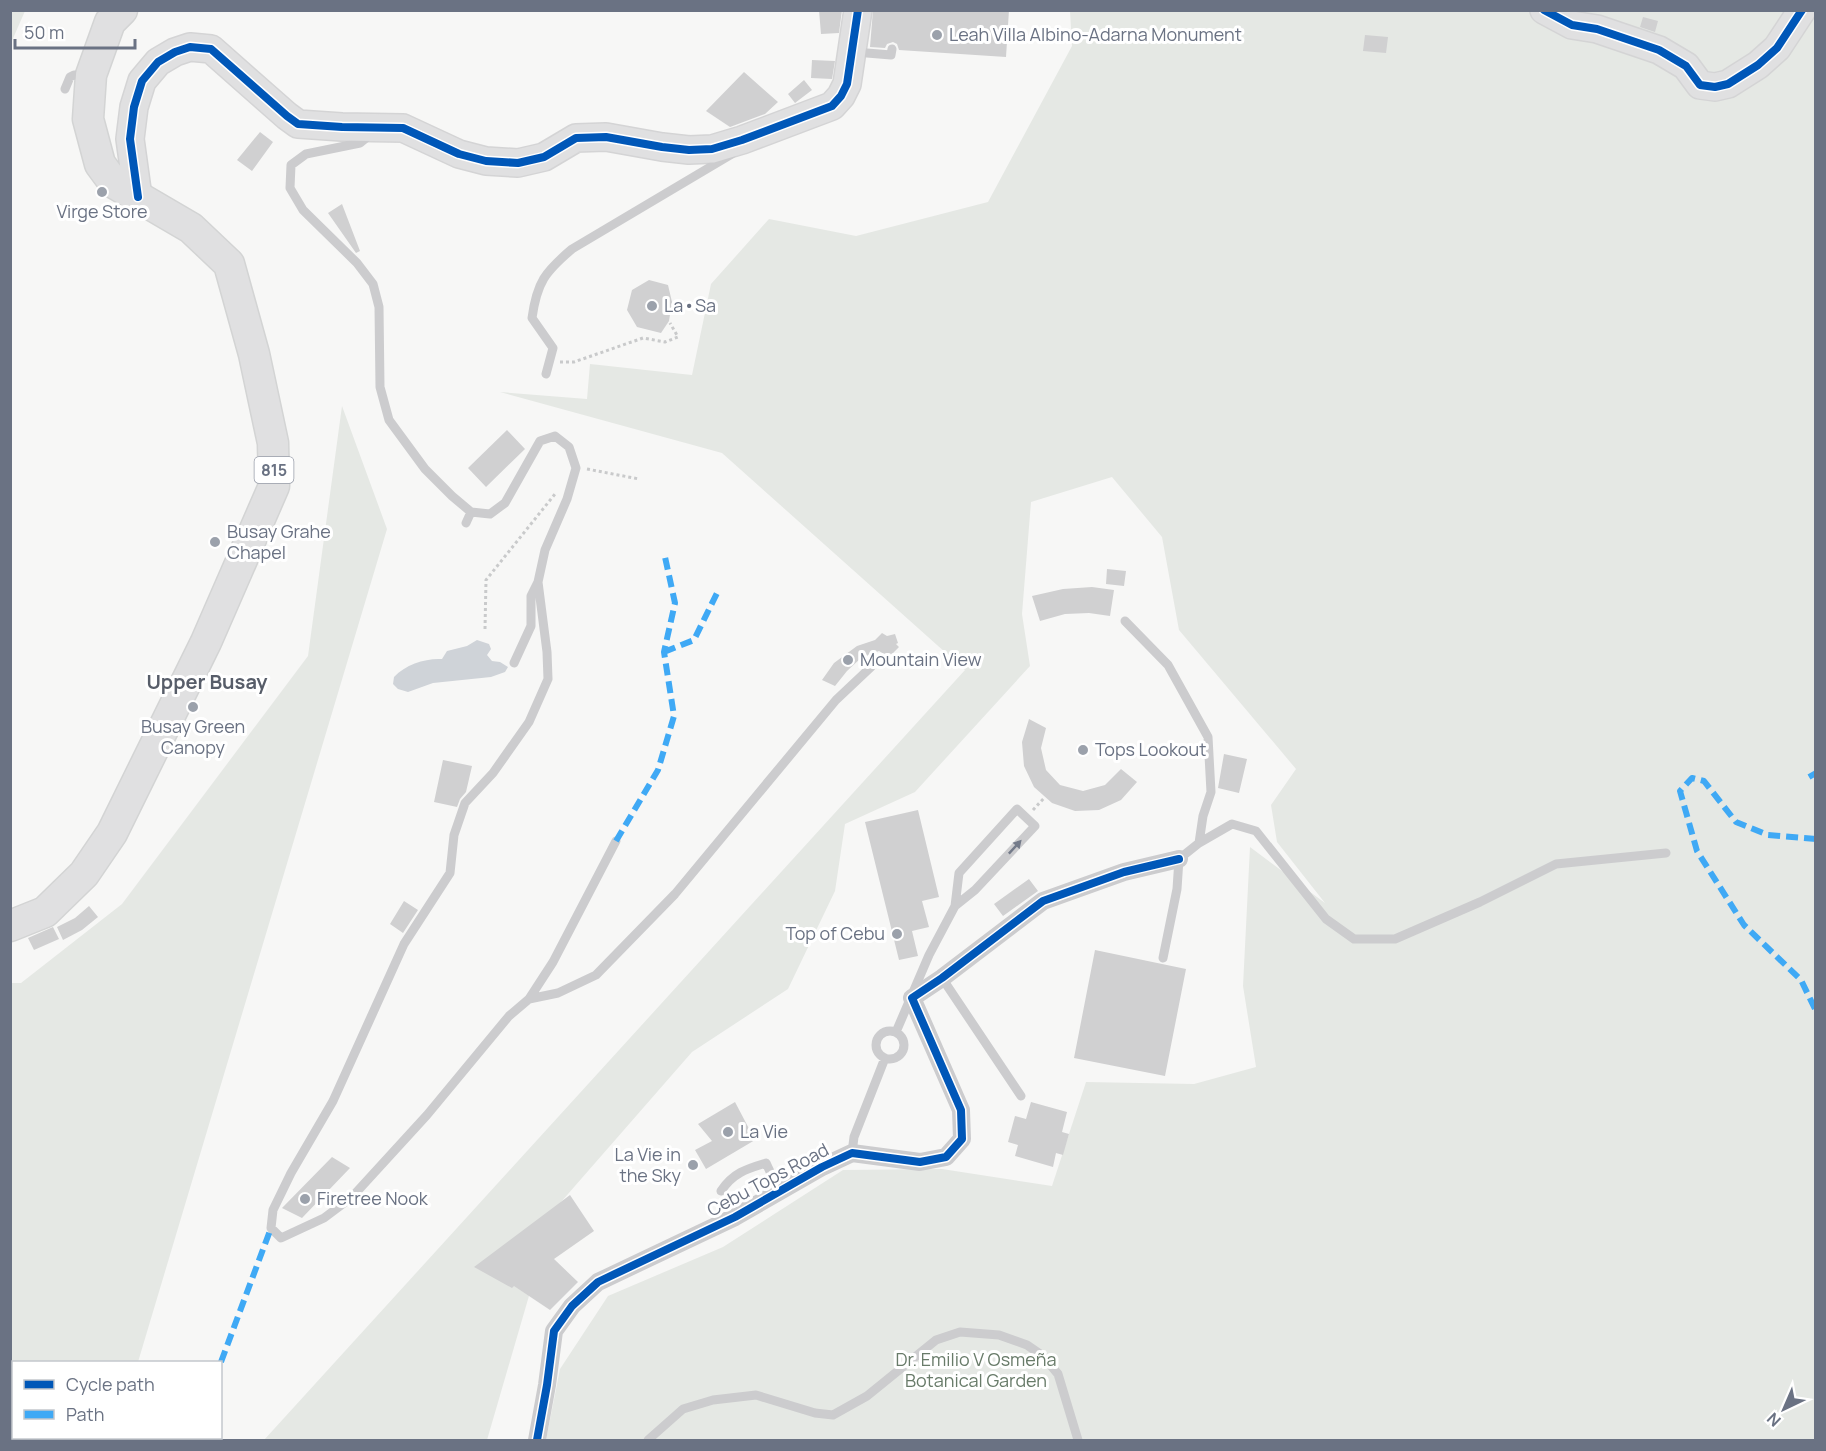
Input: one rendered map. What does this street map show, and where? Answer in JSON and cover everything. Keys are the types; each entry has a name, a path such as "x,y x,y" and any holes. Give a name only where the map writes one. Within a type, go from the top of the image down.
{"main road":[{"name":"815","path":"10,926 45,912 84,874 112,833 206,642 274,486 273,443 254,354 229,264 191,228 114,183 100,164 78,82 110,22 122,10"}],"street":[{"path":"138,197 130,139 134,107 142,81 158,62 175,52 190,47 211,49 286,117 298,124 403,128 459,154 486,161 518,163 544,157 576,138 606,137 662,147 689,150 712,149 832,106 841,96 847,84 858,10"},
{"path":"1544,10 1572,25 1597,29 1659,50 1686,66 1700,85 1715,87 1728,84 1771,54 1788,34 1802,10"},
{"path":"912,998 1043,901 1124,872 1179,859"},
{"name":"Cebu Tops Road","path":"537,1440 554,1331 572,1306 598,1282 735,1217 822,1167 852,1153 920,1162 946,1157 962,1139 961,1110 912,998"}],"lane":[{"path":"853,52 891,55 892,49"},
{"path":"378,128 360,143 306,154 291,165 290,188 303,210 357,263 373,284 379,308 380,387 389,420 425,469 471,512 490,514 505,504 540,441 555,436 569,447 576,468 567,500 545,550 538,582 531,596 531,626 514,663"},
{"path":"546,374 553,348 532,318 535,297 542,279 555,263 572,249 733,153 742,140"},
{"path":"466,523 471,512"},
{"path":"538,582 548,679 529,722 493,773 465,804 454,835 450,873 404,944 333,1101 291,1173 273,1210 271,1228 281,1238 324,1218 352,1197 427,1115 508,1016 529,999 553,962 616,841"},
{"path":"1125,621 1168,665 1208,737 1211,792 1203,816 1199,843"},
{"path":"529,999 558,993 596,975 675,894 795,747 836,700 871,667"},
{"path":"896,1032 929,955 955,906 959,873 1017,809 1035,826 975,890 955,906"},
{"path":"1163,958 1177,889 1179,859 1199,843 1232,824 1256,831 1326,919 1354,939 1395,939 1480,902 1557,864 1666,853"},
{"path":"942,978 1021,1096"},
{"path":"889,1030 896,1032 904,1043 903,1050 899,1056 885,1058 877,1049 876,1042 883,1032 889,1030"},
{"path":"852,1153 854,1137 885,1058"},
{"path":"722,1191 727,1183 743,1170 766,1163 779,1191"},
{"path":"648,1440 682,1409 713,1400 756,1395 815,1413 833,1415 867,1396 936,1340 960,1332 999,1335 1027,1345 1043,1356 1058,1374 1078,1440"}],"path":[{"path":"549,361 574,362 643,338 665,342 678,337 670,323"},
{"path":"576,468 639,479"},
{"path":"485,629 486,580 555,494 567,500"}],"green space":[{"path":"10,11 25,11 11,43"},
{"name":"Dr. Emilio V Osmeña Botanical Garden","path":"1070,11 1815,11 1815,1440 546,1440 560,1369 608,1296 723,1247 843,1170 942,1169 1052,1186 1086,1082 1194,1084 1256,1067 1243,986 1250,847 1325,903 1277,842 1271,805 1296,769 1179,630 1162,537 1112,477 1031,502 1022,614 1030,666 915,792 845,824 835,891 788,989 692,1052 554,1210 487,1440 264,1440 965,670 722,453 500,392 587,399 590,364 692,375 711,284 769,219 856,236 988,202 1072,46"},
{"path":"342,406 387,529 138,1361 12,1361 12,1439 208,1440 11,1440 11,983 21,983 122,904 308,656"}],"shaded area":[{"path":"477,640 489,644 491,649 487,655 492,661 500,662 508,667 505,672 491,677 433,683 408,692 398,689 393,684 394,677 410,665 442,659 447,651 467,646"}],"building":[{"path":"819,10 842,10 839,33 821,34"},
{"path":"873,10 1009,10 1006,57 899,50 897,44 893,42 887,44 885,48 870,47"},
{"path":"1643,17 1658,21 1655,32 1640,27"},
{"path":"1365,35 1388,37 1386,53 1363,51"},
{"path":"812,60 835,61 832,79 811,78"},
{"path":"744,72 778,102 765,114 730,127 706,111"},
{"path":"804,80 812,90 795,103 788,94"},
{"path":"260,132 273,142 252,171 237,160"},
{"path":"342,204 360,251 356,253 328,213"},
{"path":"649,280 668,285 672,302 669,321 661,333 637,327 627,310 632,290"},
{"path":"507,430 525,449 486,487 468,468"},
{"path":"1107,569 1126,571 1124,586 1106,584"},
{"path":"1092,587 1114,590 1110,616 1089,613 1065,614 1040,621 1032,596 1063,589"},
{"name":"Mountain View","path":"882,633 887,636 895,634 898,643 896,644 899,647 889,657 879,651 861,658 835,686 822,680 834,663 857,646 875,640"},
{"path":"1029,719 1046,728 1041,748 1046,770 1060,785 1083,791 1105,785 1121,769 1137,782 1121,800 1099,810 1075,811 1052,803 1034,787 1024,766 1022,742"},
{"path":"1224,754 1247,759 1239,793 1218,788"},
{"path":"443,760 472,766 466,792 457,807 434,802"},
{"path":"918,810 939,897 922,901 929,927 912,931 918,956 899,960 865,822"},
{"path":"1029,879 1038,891 1003,916 994,904"},
{"path":"404,901 418,910 403,933 390,924"},
{"path":"89,906 98,917 82,930 63,940 57,927 75,918"},
{"path":"53,927 59,939 34,950 28,938"},
{"path":"1095,950 1186,969 1165,1076 1074,1058"},
{"name":"La Vie","path":"735,1102 755,1140 706,1169 695,1150 712,1141 698,1124"},
{"path":"1031,1102 1067,1112 1062,1132 1069,1134 1063,1155 1056,1153 1053,1167 1015,1156 1018,1145 1008,1142 1015,1116 1026,1119"},
{"path":"332,1157 350,1168 302,1218 282,1208"},
{"path":"570,1195 594,1231 554,1259 578,1282 550,1310 514,1286 512,1288 474,1267"}],"marked path":[{"path":"616,841 658,770 674,716 664,652 675,603 665,557"},
{"path":"664,652 694,640 718,591"},
{"path":"1809,777 1816,773"},
{"path":"1816,839 1768,835 1736,822 1704,781 1692,778 1680,791 1697,851 1744,925 1801,980 1816,1011"},
{"path":"221,1361 271,1228"}],"cycle path":[{"path":"138,197 130,139 134,107 142,81 158,62 175,52 190,47 211,49 298,124 403,128 459,154 486,161 518,163 544,157 576,138 606,137 662,147 689,150 712,149 832,106 841,96 847,84 858,10"},
{"path":"1544,10 1572,25 1597,29 1659,50 1686,66 1700,85 1715,87 1728,84 1758,65 1777,48 1802,10"},
{"path":"537,1440 554,1331 572,1306 598,1282 735,1217 822,1167 852,1153 920,1162 946,1157 962,1139 961,1110 912,998 1043,901 1124,872 1179,859"}],"place":[{"name":"Leah Villa Albino-Adarna Monument","path":"937,35"},
{"name":"Virge Store","path":"102,192"},
{"name":"La•Sa","path":"652,306"},
{"name":"Busay Grahe Chapel","path":"215,542"},
{"name":"Mountain View","path":"848,660"},
{"name":"Busay Green Canopy","path":"193,707"},
{"name":"Tops Lookout","path":"1083,750"},
{"name":"Top of Cebu","path":"897,934"},
{"name":"La Vie","path":"728,1132"},
{"name":"La Vie in the Sky","path":"693,1165"},
{"name":"Firetree Nook","path":"305,1199"}],"district":[{"name":"Upper Busay","path":"207,682"}]}
